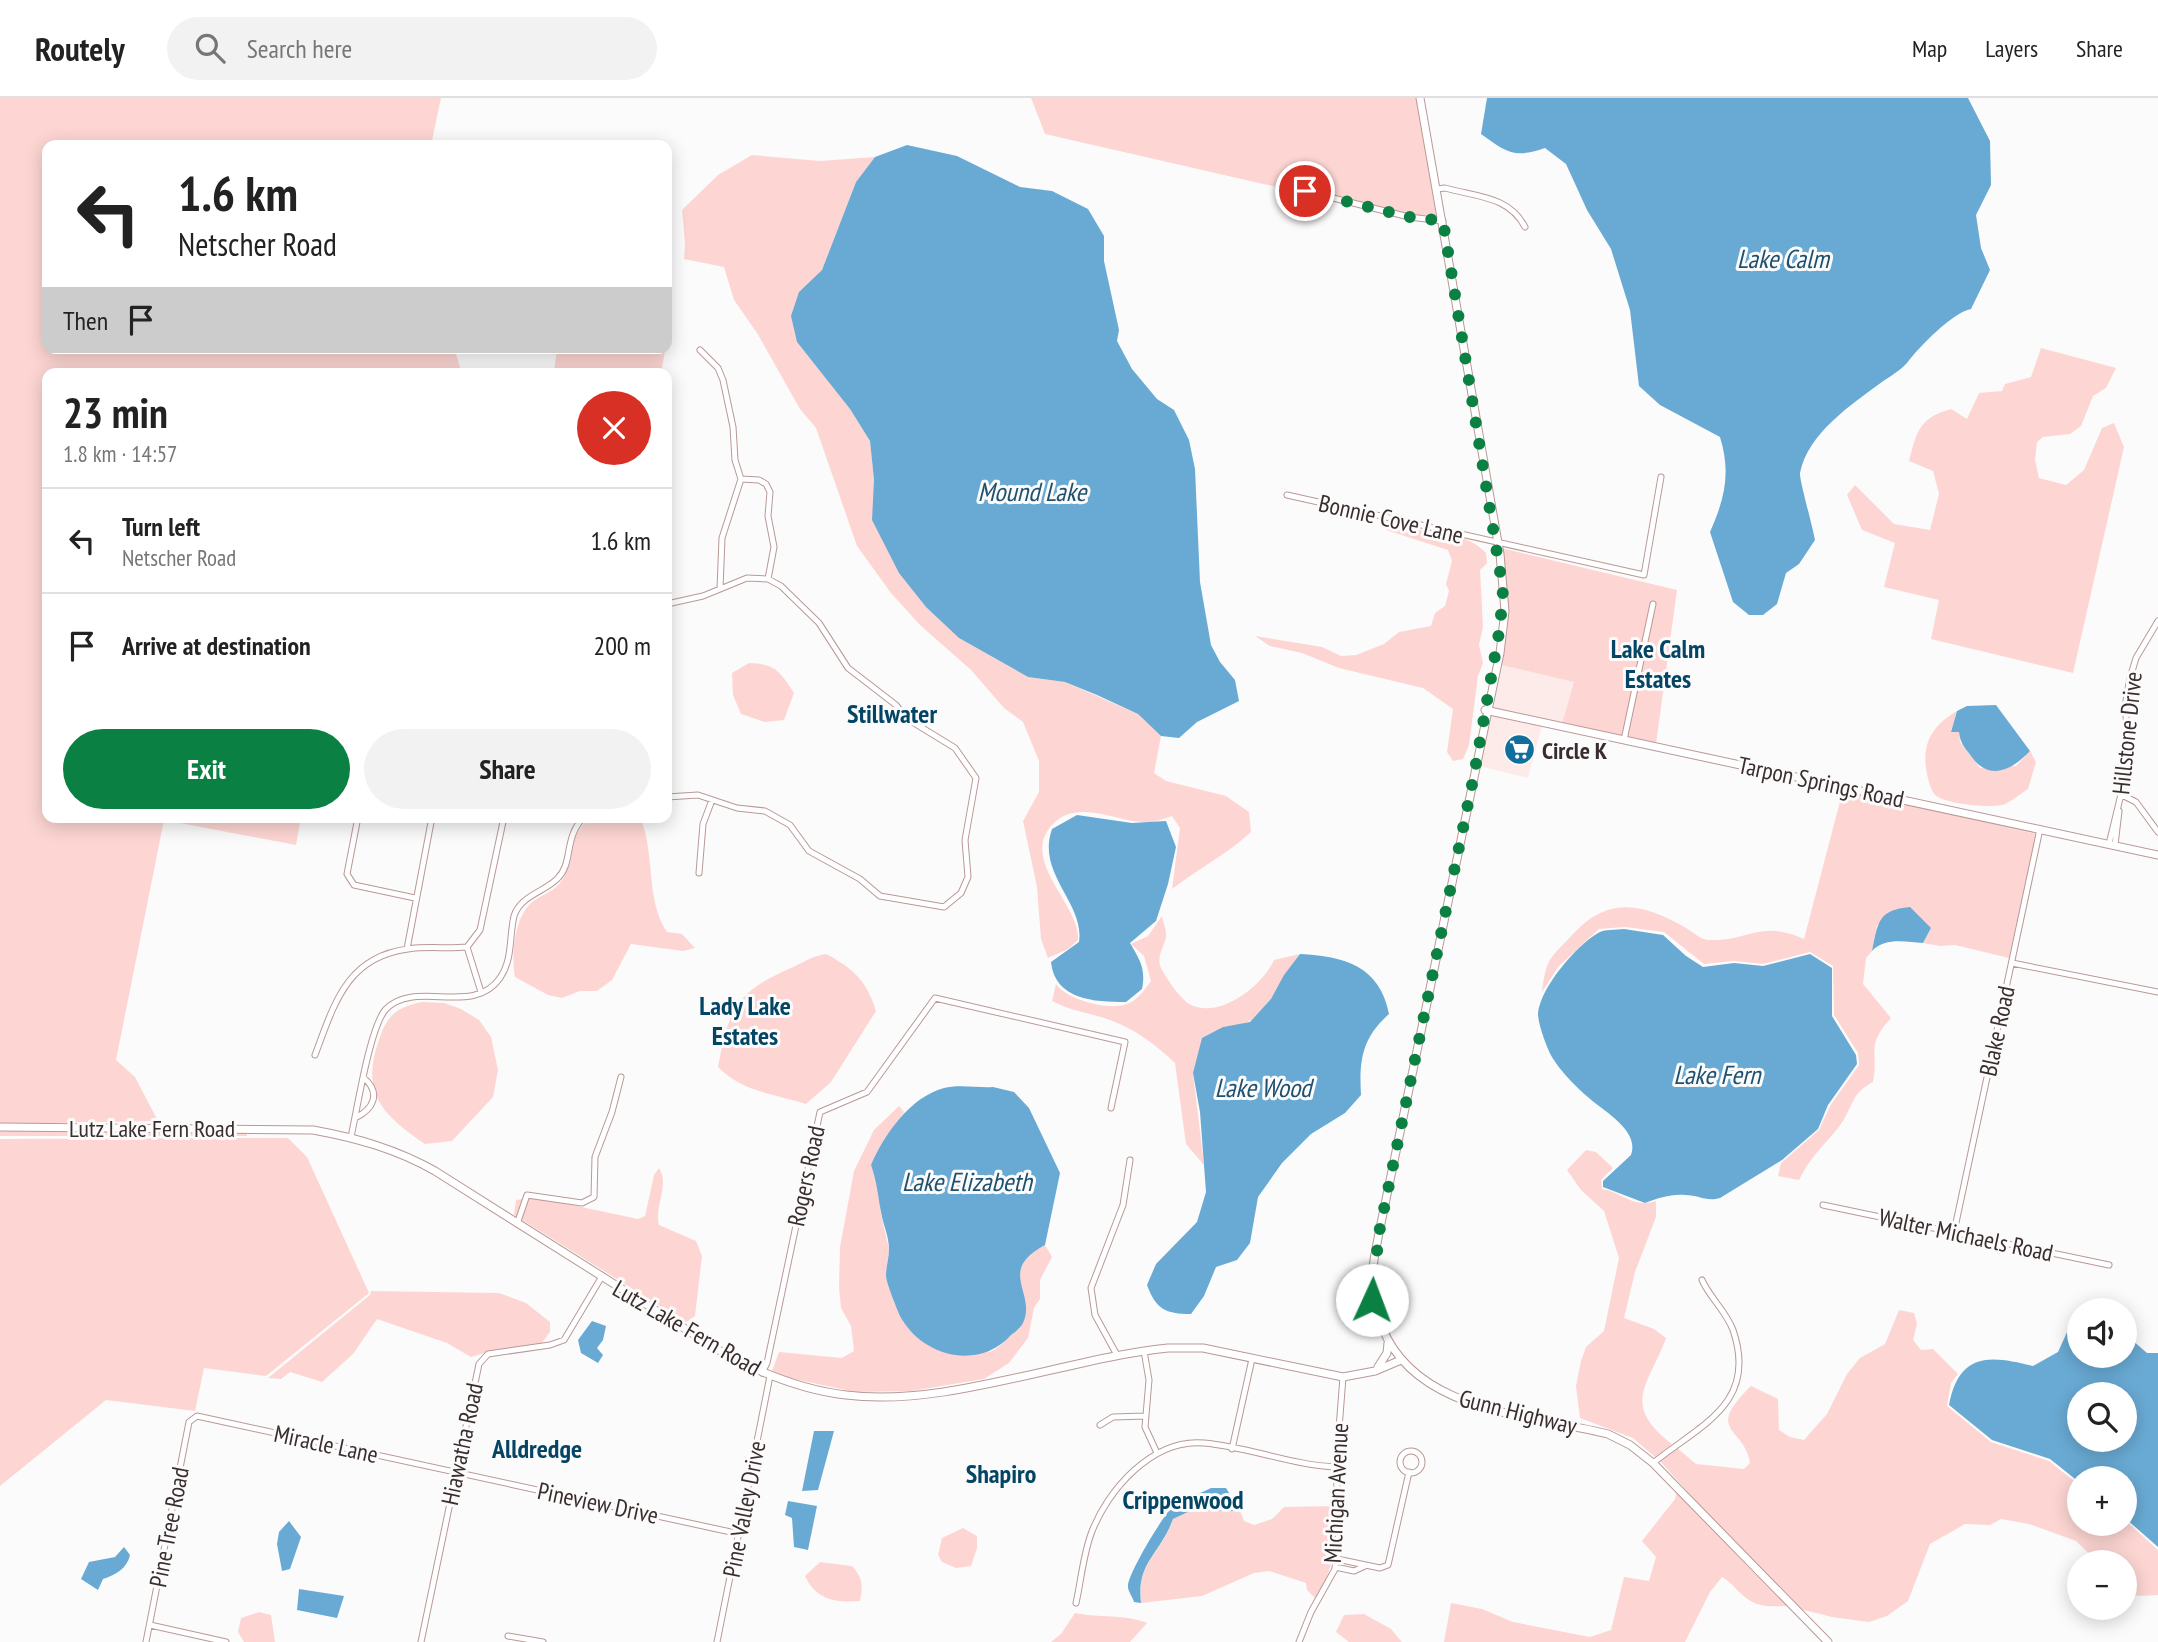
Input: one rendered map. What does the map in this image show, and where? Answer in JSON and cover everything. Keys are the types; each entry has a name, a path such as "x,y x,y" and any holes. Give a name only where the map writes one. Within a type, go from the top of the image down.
{"main road":[{"name":"Gunn Highway","path":"1420,98 1497,541 1503,599 1487,711 1373,1264 1372,1300 1388,1343 1401,1360 1424,1381 1448,1395 1608,1434 1630,1445 1653,1463 1828,1642"},
{"name":"Tarpon Springs Road","path":"1487,711 2158,855"},
{"name":"Lutz Lake Fern Road","path":"0,1127 313,1130 351,1137 415,1160 725,1354 766,1375 846,1395 919,1395 1144,1350 1203,1349 1343,1377 1375,1371 1401,1360"},
{"path":"1375,1371 1383,1362 1388,1343"}],"street":[{"path":"1436,189 1445,188 1506,204 1515,210 1525,227"},
{"path":"1305,191 1409,217 1443,221"},
{"path":"700,350 718,368 723,380 733,427 735,460 741,479 722,538 719,556 720,589"},
{"name":"Bonnie Cove Lane","path":"1287,495 1644,575 1661,477"},
{"path":"741,479 759,480 766,484 770,492 768,516 774,547 768,579"},
{"path":"672,603 747,578 768,579 781,586 819,622 848,668 896,705 906,718 946,740 973,770 976,778 975,793 968,811 965,840 968,877 961,893 944,907 880,896 860,879 809,851 790,825 776,816 698,795 672,797"},
{"path":"1624,740 1653,604"},
{"name":"Hillstone Drive","path":"2112,845 2130,749 2125,706 2128,685 2136,658 2158,621"},
{"path":"2122,795 2136,802 2158,832"},
{"path":"699,873 703,824 712,800"},
{"path":"357,823 347,874 354,885 415,898"},
{"path":"407,949 431,823"},
{"path":"315,1055 339,991 353,974 377,957 407,949 467,947 481,930 502,823"},
{"path":"351,1137 376,1028 386,1009 404,998 459,998 481,992 499,980 509,959 515,914 528,897 559,878 567,861 570,834 579,823"},
{"name":"Blake Road","path":"1954,1233 2040,829"},
{"path":"467,947 481,992"},
{"path":"2012,963 2158,992"},
{"name":"Rogers Road","path":"766,1375 820,1112 867,1092 935,998 1125,1042 1111,1108"},
{"path":"517,1224 527,1195 582,1203 594,1197 595,1157 612,1112 621,1077"},
{"path":"355,1118 369,1110 375,1099 372,1086 364,1078"},
{"path":"1117,1355 1095,1315 1091,1288 1123,1205 1130,1160"},
{"name":"Walter Michaels Road","path":"1823,1205 2109,1265"},
{"name":"Hiawatha Road","path":"421,1642 479,1364 488,1354 550,1345 564,1340 601,1278"},
{"path":"1653,1463 1719,1411 1736,1390 1739,1370 1732,1329 1702,1280"},
{"path":"1144,1350 1149,1380 1145,1416 1147,1437 1157,1453"},
{"path":"1232,1449 1252,1359"},
{"name":"Pine Valley Drive","path":"717,1642 740,1534 766,1375"},
{"name":"Michigan Avenue","path":"1299,1642 1337,1559 1339,1530 1336,1467 1343,1377"},
{"name":"Miracle Lane","path":"197,1416 456,1472"},
{"name":"Pine Tree Road","path":"146,1642 189,1422 197,1416"},
{"path":"1100,1425 1113,1417 1145,1416"},
{"path":"1076,1603 1090,1538 1098,1516 1116,1491 1157,1453 1190,1442 1308,1466 1336,1467"},
{"path":"1407,1452 1414,1452 1421,1463 1419,1469 1409,1472 1403,1469 1400,1459 1407,1452"},
{"name":"Pineview Drive","path":"456,1472 740,1534"},
{"path":"1337,1559 1383,1568 1390,1561 1409,1472"},
{"path":"1335,1567 1354,1571 1365,1566"},
{"path":"150,1625 226,1642"},
{"path":"508,1636 543,1642"}],"shaded area":[{"path":"0,98 441,98 432,140 42,140 42,354 456,354 460,368 42,368 42,823 163,823 116,1060 135,1077 158,1121 0,1124"},
{"path":"1031,98 1417,98 1436,215 1399,215 1045,134"},
{"path":"752,155 820,161 875,157 856,182 822,270 799,292 797,342 850,409 870,441 874,480 959,638 1028,677 1065,682 1138,714 1161,736 1154,773 1166,781 1226,796 1249,812 1251,832 1172,889 1180,828 1172,816 1151,822 1087,812 1062,817 1052,825 1044,839 1043,853 1054,883 1071,913 1078,940 1068,949 1048,958 1041,939 1037,887 1023,821 1039,792 1039,761 1023,722 1004,708 971,670 920,625 891,593 857,546 816,428 800,409 757,333 734,300 724,267 684,259 682,210 718,175"},
{"path":"2041,348 2116,368 2106,388 2093,396 2081,426 2070,434 2043,437 2037,442 2035,460 2039,478 2066,485 2084,470 2102,428 2114,423 2124,447 2073,673 1931,639 1939,600 1884,587 1895,543 1862,530 1847,495 1855,485 1894,524 1930,530 1939,494 1933,471 1909,461 1921,427 1932,417 1951,409 1967,419 1979,393 2002,391 2005,384 2031,377"},
{"path":"556,354 664,354 662,368 555,368"},
{"path":"1386,524 1453,535 1477,545 1486,553 1487,563 1480,570 1483,627 1479,645 1483,663 1478,676 1469,745 1463,759 1453,761 1447,752 1453,709 1423,688 1339,668 1302,653 1270,646 1255,636 1322,647 1341,656 1356,655 1384,644 1399,632 1431,626 1435,613 1445,606 1449,591 1446,584 1452,561 1448,550 1386,530"},
{"path":"1501,548 1677,590 1656,744 1627,738 1655,602 1651,601 1623,737 1562,724 1574,682 1501,665 1506,632"},
{"path":"749,663 776,670 794,693 784,720 765,722 741,714 733,695 732,673"},
{"path":"1501,665 1575,682 1562,724 1492,709"},
{"path":"1957,711 1951,731 1959,732 1960,742 1980,768 2016,766 2030,751 2036,762 2028,789 1999,805 1958,803 1935,795 1927,774 1927,745 1940,723"},
{"path":"1491,714 1542,726 1528,778 1479,766"},
{"path":"1843,790 2036,834 2009,958 1955,945 1923,943 1931,928 1877,925 1872,951 1866,958 1863,984 1891,1018 1875,1043 1873,1082 1855,1097 1843,1121 1799,1180 1778,1176 1781,1163 1819,1130 1830,1106 1859,1065 1858,1053 1834,1015 1833,966 1810,952 1763,964 1734,961 1704,964 1664,932 1625,927 1599,929 1558,967 1542,992 1545,972 1555,953 1587,921 1614,908 1628,907 1656,913 1706,940 1722,940 1765,931 1789,933 1804,939"},
{"path":"180,823 300,823 296,845"},
{"path":"642,823 660,919 667,932 682,934 695,948 683,951 631,944 612,980 597,991 580,991 562,998 548,995 515,977 514,947 522,915 528,906 551,891 564,877 573,841 584,824"},
{"path":"1162,916 1166,935 1160,956 1161,968 1178,994 1191,1005 1203,1008 1228,1004 1261,980 1274,960 1300,954 1265,1008 1247,1022 1223,1027 1193,1073 1204,1165 1186,1144 1175,1063 1128,1028 1052,1001 1056,984 1069,995 1089,1003 1119,1006 1134,1000 1151,981 1144,956 1131,944 1148,936"},
{"path":"826,954 858,977 868,991 876,1011 831,1082 806,1104 748,1087 727,1075 718,1067 726,1030 738,1004 758,985 812,958"},
{"path":"422,1002 444,1003 461,1009 479,1020 491,1037 498,1070 493,1097 452,1141 425,1144 409,1133 386,1111 378,1100 374,1087 374,1056 390,1017 406,1006"},
{"path":"899,1106 904,1112 871,1165 879,1187 881,1215 889,1249 886,1278 899,1314 990,1352 1003,1342 1016,1317 1023,1263 1032,1252 1045,1245 1052,1257 1040,1280 1040,1299 1034,1308 1028,1338 1009,1363 984,1379 911,1391 855,1392 785,1377 772,1371 779,1352 842,1358 854,1351 851,1326 841,1308 840,1247 854,1171 874,1130"},
{"path":"0,1130 247,1132 247,1136 0,1136"},
{"path":"288,1138 307,1157 369,1293 266,1376 204,1368 195,1411 106,1400 0,1486 0,1139"},
{"path":"1586,1150 1596,1152 1613,1168 1601,1180 1602,1189 1634,1202 1656,1201 1656,1217 1635,1272 1624,1318 1654,1329 1666,1338 1643,1394 1647,1417 1656,1430 1672,1444 1655,1457 1633,1438 1580,1418 1576,1386 1581,1361 1586,1347 1604,1331 1619,1258 1604,1211 1581,1190 1567,1170"},
{"path":"659,1168 663,1188 658,1210 659,1225 696,1241 702,1256 695,1316 686,1322 514,1215 516,1200 534,1197 638,1219 645,1216 654,1175"},
{"path":"371,1291 499,1293 526,1303 550,1322 550,1332 541,1344 495,1350 471,1357 447,1343 377,1319 353,1354 322,1382 290,1372 281,1379 268,1378 370,1295"},
{"path":"1899,1310 1914,1313 1917,1324 1913,1340 1921,1350 1933,1349 1958,1374 1951,1383 1947,1406 1991,1442 2049,1461 2067,1475 2067,1536 2137,1536 2137,1531 2158,1550 2158,1595 2137,1595 2137,1550 2085,1550 2076,1541 2029,1524 2001,1519 1990,1525 1965,1524 1930,1544 1908,1601 1887,1616 1869,1622 1800,1609 1755,1567 1659,1460 1676,1447 1696,1464 1744,1469 1750,1463 1747,1451 1728,1422 1737,1401 1751,1386 1778,1399 1779,1430 1790,1437 1804,1440 1827,1414 1847,1374 1860,1358 1885,1344"},
{"path":"1677,1490 1752,1571 1789,1606 1753,1603 1722,1577 1710,1592 1685,1642 1444,1642 1451,1603 1482,1609 1513,1622 1590,1637 1611,1630 1624,1577 1649,1581 1656,1557 1642,1541 1675,1499"},
{"path":"1336,1506 1334,1554 1316,1599 1307,1590 1306,1583 1269,1571 1254,1573 1202,1596 1141,1603 1142,1577 1173,1519 1192,1510 1240,1511 1244,1521 1254,1525 1272,1519 1284,1507"},
{"path":"963,1528 977,1536 977,1548 971,1566 956,1568 942,1562 938,1555 942,1538"},
{"path":"820,1562 852,1566 861,1582 860,1601 835,1600 815,1590 805,1576"},
{"path":"259,1612 271,1615 275,1642 244,1642 238,1632 241,1618"},
{"path":"1075,1613 1130,1618 1147,1623 1130,1642 1051,1642 1061,1634"},
{"path":"1364,1614 1391,1629 1402,1642 1349,1642 1336,1632 1344,1615"}],"water":[{"name":"Lake Calm","path":"1487,98 1968,98 1990,141 1991,185 1976,215 1981,248 1990,270 1971,309 1946,323 1902,368 1832,421 1812,445 1800,473 1815,540 1799,564 1786,573 1777,604 1763,615 1749,615 1733,602 1710,532 1725,485 1725,462 1720,437 1660,405 1639,386 1630,310 1611,249 1587,210 1566,164 1545,148 1525,153 1511,152 1481,134"},
{"name":"Mound Lake","path":"907,145 957,156 1020,187 1052,191 1088,209 1104,236 1104,261 1119,330 1117,341 1132,369 1157,399 1174,410 1189,440 1195,469 1200,582 1211,645 1220,662 1235,680 1239,701 1197,722 1179,738 1161,736 1138,714 1065,682 1028,677 959,638 926,607 899,573 872,520 874,480 870,441 850,409 797,342 791,316 799,292 822,270 856,182 875,157"},
{"path":"1996,705 2030,751 2008,768 1993,771 1978,764 1963,745 1959,732 1951,732 1957,711 1967,706"},
{"path":"1077,815 1132,823 1166,821 1176,847 1156,921 1130,943 1141,965 1143,982 1142,989 1126,1002 1101,1001 1078,996 1060,984 1054,975 1051,962 1079,942 1079,928 1055,874 1049,845 1052,829"},
{"path":"1910,907 1931,928 1923,943 1889,942 1872,951 1881,919 1891,911"},
{"name":"Lake Fern","path":"1624,929 1663,935 1703,967 1734,963 1763,966 1810,954 1832,968 1832,1016 1856,1055 1857,1064 1828,1105 1818,1129 1782,1160 1720,1198 1674,1195 1645,1203 1603,1187 1603,1181 1631,1155 1630,1137 1619,1122 1566,1075 1555,1062 1545,1041 1538,1013 1546,991 1561,968 1580,947 1598,933"},
{"name":"Lake Wood","path":"1300,954 1331,957 1358,967 1368,974 1384,998 1389,1014 1373,1032 1364,1050 1361,1095 1345,1113 1311,1134 1282,1163 1258,1197 1250,1243 1237,1260 1216,1267 1204,1296 1191,1314 1168,1311 1158,1305 1147,1285 1156,1264 1197,1222 1206,1192 1200,1112 1193,1073 1202,1038 1223,1027 1250,1022 1271,999"},
{"name":"Lake Elizabeth","path":"993,1087 1014,1092 1029,1108 1060,1173 1045,1245 1031,1255 1023,1264 1020,1273 1026,1312 1023,1323 998,1346 968,1356 936,1350 910,1330 900,1316 886,1279 889,1244 871,1165 891,1130 909,1108 920,1100 944,1088"},
{"path":"592,1321 606,1326 603,1340 597,1348 603,1355 598,1363 581,1353 578,1340"},
{"path":"2067,1332 2067,1368 2137,1368 2137,1344 2147,1353 2158,1353 2158,1547 2137,1529 2137,1466 2067,1466 2067,1472 2050,1459 1992,1440 1949,1405 1960,1375 1969,1366 1990,1360 2003,1360 2033,1366 2058,1352"},
{"path":"814,1431 834,1431 818,1490 802,1491"},
{"path":"1211,1488 1226,1488 1240,1511 1192,1510 1173,1519 1142,1578 1141,1603 1134,1602 1128,1589 1129,1580 1165,1516 1176,1503"},
{"path":"788,1501 817,1506 808,1550 794,1547 792,1518 785,1515"},
{"path":"289,1521 301,1537 290,1569 282,1571 277,1544 279,1532"},
{"path":"124,1547 130,1555 126,1564 103,1579 98,1590 81,1579 89,1562 115,1557"},
{"path":"299,1589 344,1596 337,1618 297,1610"}],"place":[{"name":"Circle K","path":"1519,750"}],"district":[{"name":"Lake Calm Estates","path":"1658,663"},
{"name":"Stillwater","path":"892,713"},
{"name":"Lady Lake Estates","path":"745,1020"},
{"name":"Alldredge","path":"537,1448"},
{"name":"Shapiro","path":"1001,1473"},
{"name":"Crippenwood","path":"1183,1499"}],"route":[{"path":"1305,191 1409,217 1443,221 1500,554 1503,590 1500,627 1474,775 1373,1264 1372,1300"}]}
